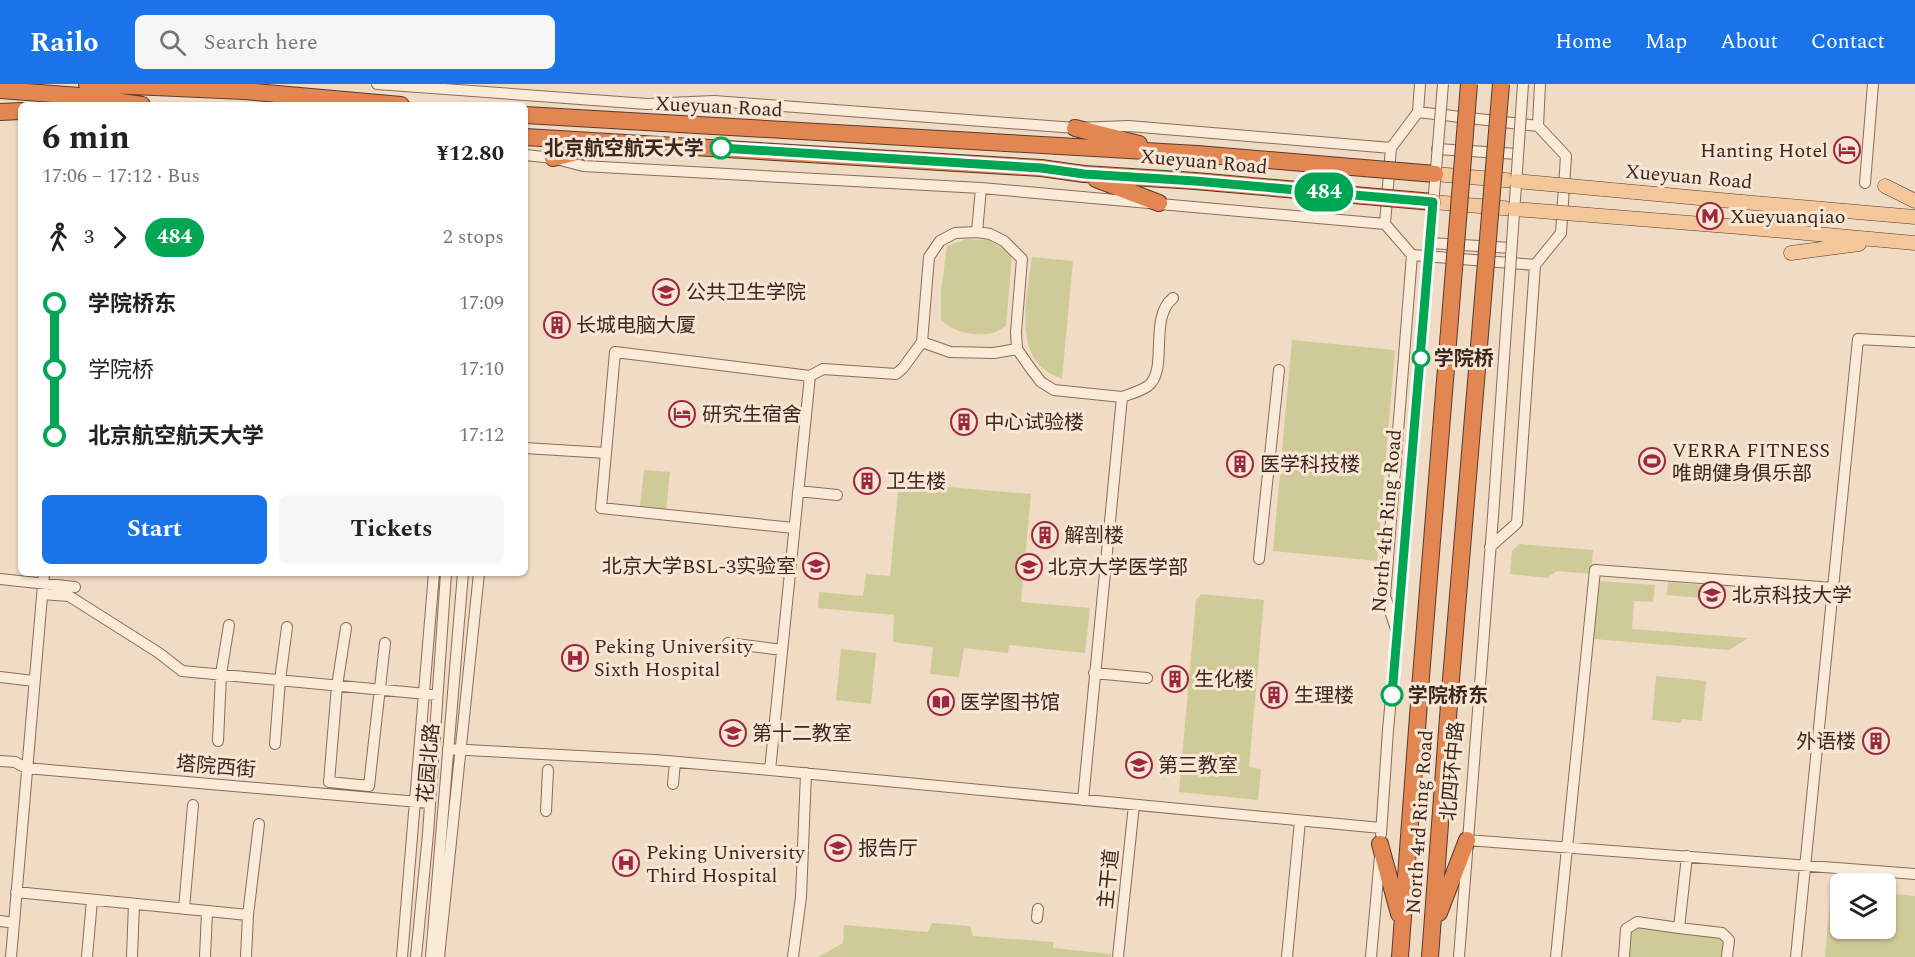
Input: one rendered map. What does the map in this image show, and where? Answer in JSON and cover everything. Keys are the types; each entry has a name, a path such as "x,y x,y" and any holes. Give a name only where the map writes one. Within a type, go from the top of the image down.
{"highway":[{"path":"94,84 244,92 365,102"},
{"path":"244,92 270,84"},
{"name":"北四环中路","path":"1402,927 1470,84"},
{"name":"North 4rd Ring Road","path":"1430,957 1501,84"},
{"path":"0,90 80,96 121,102"},
{"path":"0,114 18,111"},
{"name":"Xueyuan Road","path":"528,115 1114,150 1166,151 1435,174"},
{"path":"1075,128 1166,151"},
{"name":"Xueyuan Road","path":"528,137 1030,167 1084,174 1195,181 1433,202"},
{"path":"553,158 609,143"},
{"path":"1084,174 1159,203"},
{"path":"1381,836 1402,927 1400,957"},
{"path":"1432,931 1467,840"}],"main road":[{"name":"Xueyuan Road","path":"1435,174 1915,217"},
{"path":"1885,186 1915,201"},
{"name":"Xueyuan Road","path":"1433,202 1915,243"},
{"path":"1791,253 1882,240"}],"street":[{"name":"Xueyuan Road","path":"377,84 647,104 714,101 1075,128 1129,126 1391,148"},
{"path":"1385,224 1391,148 1418,112 1420,84"},
{"path":"1433,202 1443,84"},
{"path":"1430,243 1511,248 1523,84"},
{"path":"1538,126 1540,84"},
{"path":"1865,183 1873,84"},
{"path":"1418,112 1538,126 1566,156 1561,233 1535,265 1517,523 1490,547"},
{"path":"0,114 18,117"},
{"path":"1437,149 1518,154"},
{"path":"528,155 553,158 583,166 981,188 1385,224 1412,255 1535,265"},
{"path":"977,232 981,188"},
{"name":"North 4th Ring Road","path":"1381,836 1433,202"},
{"path":"794,528 602,508 615,352 810,376 823,369 896,374 922,342 929,257 940,241 955,233 977,232 990,234 1004,241 1022,259 1016,332 1017,349 1041,382 1054,390 1122,397 1147,387 1154,380 1161,314 1165,304 1173,298"},
{"name":"北四环中路","path":"1459,957 1511,248"},
{"path":"1398,635 1385,596 1412,255"},
{"path":"1796,957 1803,865 1858,339 1915,342"},
{"path":"922,342 950,351 994,353 1017,349"},
{"path":"1259,559 1279,370"},
{"path":"770,770 810,376"},
{"path":"1083,801 1122,397"},
{"path":"528,448 606,453"},
{"path":"798,491 837,495"},
{"path":"1556,957 1595,570 1833,588"},
{"path":"402,957 434,576"},
{"name":"花园北路","path":"416,957 447,576"},
{"name":"花园北路","path":"431,957 463,576"},
{"path":"439,957 479,576"},
{"path":"0,579 75,587"},
{"path":"43,583 69,596 182,670 437,695"},
{"path":"11,957 43,583"},
{"path":"218,741 221,674 229,625"},
{"path":"275,744 287,627"},
{"path":"346,628 337,686 329,782 369,786 385,643"},
{"path":"728,644 782,650"},
{"path":"1094,673 1147,678"},
{"path":"0,677 34,681"},
{"path":"448,748 675,762 806,773 1300,821 1381,836 1371,957"},
{"name":"塔院西街","path":"0,761 15,762 26,768 430,803"},
{"path":"674,784 675,762"},
{"path":"546,811 548,770"},
{"path":"793,957 801,897 806,773"},
{"path":"184,909 193,805"},
{"name":"主干道","path":"1118,957 1134,806"},
{"path":"1287,957 1300,821"},
{"path":"246,957 248,915 259,824"},
{"path":"1467,840 1915,874"},
{"path":"1679,928 1687,856"},
{"path":"16,892 248,915"},
{"path":"87,957 92,900"},
{"path":"132,957 134,904"},
{"path":"205,957 207,911"},
{"path":"0,921 14,923"},
{"path":"1624,957 1626,929 1637,922 1722,933 1729,940 1727,957"}],"shaded area":[{"path":"966,239 989,240 1012,254 1006,326 993,333 965,332 952,328 941,320 941,291 947,246"},
{"path":"1032,257 1073,261 1062,379 1045,370 1035,360 1029,347 1025,317"},
{"path":"1292,340 1395,350 1377,561 1273,551"},
{"path":"644,470 670,472 666,510 640,507"},
{"path":"915,484 1031,494 1021,602 1090,608 1085,653 1009,645 1008,653 964,648 959,677 930,674 933,647 893,642 894,615 818,608 819,592 863,596 866,574 890,576 898,492"},
{"path":"1519,544 1593,550 1591,574 1557,571 1547,578 1510,574 1512,551"},
{"path":"1598,581 1655,585 1653,602 1634,601 1632,629 1748,638 1729,650 1593,639"},
{"path":"1668,582 1726,587 1725,600 1667,595"},
{"path":"1201,594 1264,600 1249,767 1261,769 1258,800 1179,792 1196,600"},
{"path":"841,649 876,653 871,704 836,700"},
{"path":"1656,676 1706,681 1702,721 1682,719 1681,723 1652,720"},
{"path":"1896,894 1915,896 1915,957 1825,957 1830,900 1830,939 1896,939"},
{"path":"1637,922 1722,933 1727,957 1624,957 1626,929"},
{"path":"932,923 970,926 973,936 1053,942 1053,948 1111,954 1111,957 818,957 843,943 844,925 928,932"}],"bus line":[{"name":"484","path":"721,148 1041,168 1084,174 1195,181 1433,202 1392,695"}],"place":[{"name":"北京航空航天大学","path":"721,148"},
{"name":"Hanting Hotel","path":"1847,150"},
{"name":"Xueyuanqiao","path":"1710,216"},
{"name":"公共卫生学院","path":"666,292"},
{"name":"长城电脑大厦","path":"557,325"},
{"name":"学院桥","path":"1421,358"},
{"name":"研究生宿舍","path":"682,414"},
{"name":"中心试验楼","path":"964,422"},
{"name":"VERRA FITNESS 唯朗健身俱乐部","path":"1652,461"},
{"name":"医学科技楼","path":"1240,464"},
{"name":"卫生楼","path":"867,481"},
{"name":"解剖楼","path":"1045,535"},
{"name":"北京大学BSL-3实验室","path":"816,566"},
{"name":"北京大学医学部","path":"1029,567"},
{"name":"北京科技大学","path":"1712,595"},
{"name":"Peking University Sixth Hospital","path":"575,658"},
{"name":"生化楼","path":"1175,679"},
{"name":"生理楼","path":"1274,695"},
{"name":"学院桥东","path":"1392,695"},
{"name":"医学图书馆","path":"941,702"},
{"name":"第十二教室","path":"733,733"},
{"name":"外语楼","path":"1876,741"},
{"name":"第三教室","path":"1139,765"},
{"name":"报告厅","path":"838,848"},
{"name":"Peking University Third Hospital","path":"626,863"}]}
